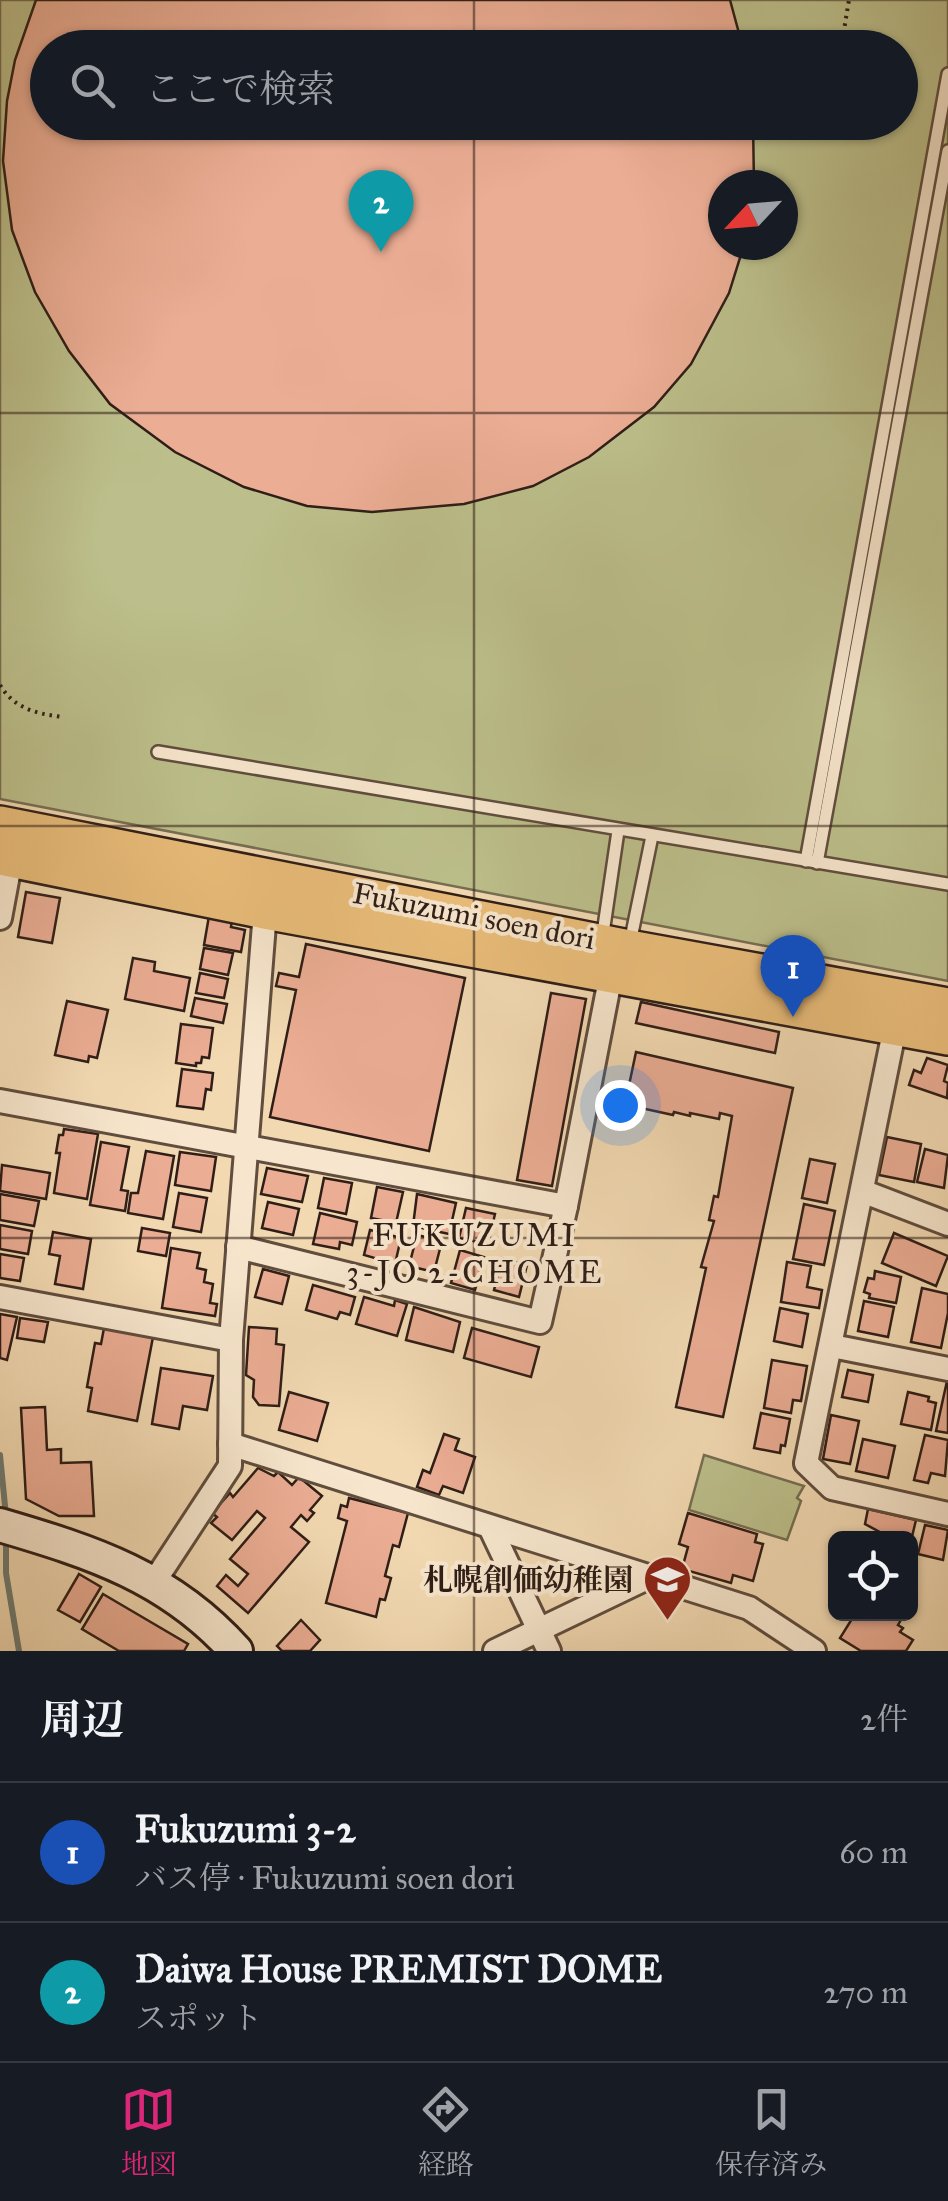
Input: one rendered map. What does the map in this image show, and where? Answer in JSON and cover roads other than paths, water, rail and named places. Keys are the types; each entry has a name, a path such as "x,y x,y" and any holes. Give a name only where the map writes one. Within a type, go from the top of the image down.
{"main road":[{"name":"Fukuzumi soen dori","path":"0,824 267,894"},
{"name":"Fukuzumi soen dori","path":"6,858 267,894 948,1006"},
{"name":"Fukuzumi soen dori","path":"615,951 895,1027 948,1037"}],"street":[{"path":"0,918 6,858"},
{"path":"154,1582 230,1466 231,1340 267,894"},
{"path":"238,1246 540,1322 615,951"},
{"path":"895,1027 806,1463 832,1488 948,1514"},
{"path":"0,1101 566,1206"},
{"path":"862,1192 948,1224"},
{"path":"0,1296 231,1340"},
{"path":"832,1346 948,1369"},
{"path":"230,1444 749,1608 814,1651"},
{"path":"490,1527 544,1640"},
{"path":"12,1529 64,1542 154,1582 218,1631 236,1651"},
{"path":"495,1651 544,1640 649,1576"}],"lane":[{"path":"812,862 948,74"},
{"path":"812,862 948,152"},
{"path":"158,752 948,884"},
{"path":"615,951 618,831"},
{"path":"615,951 652,836"}],"waterway":[{"path":"0,1455 6,1516"},
{"path":"6,1538 6,1573 19,1651"}],"place":[{"name":"Daiwa House PREMIST DOME","path":"381,252"},
{"name":"Fukuzumi 3-2","path":"793,1017"},
{"name":"札幌創価幼稚園","path":"668,1622"}],"district":[{"name":"FUKUZUMI 3-JO 2-CHOME","path":"475,1254"}]}
